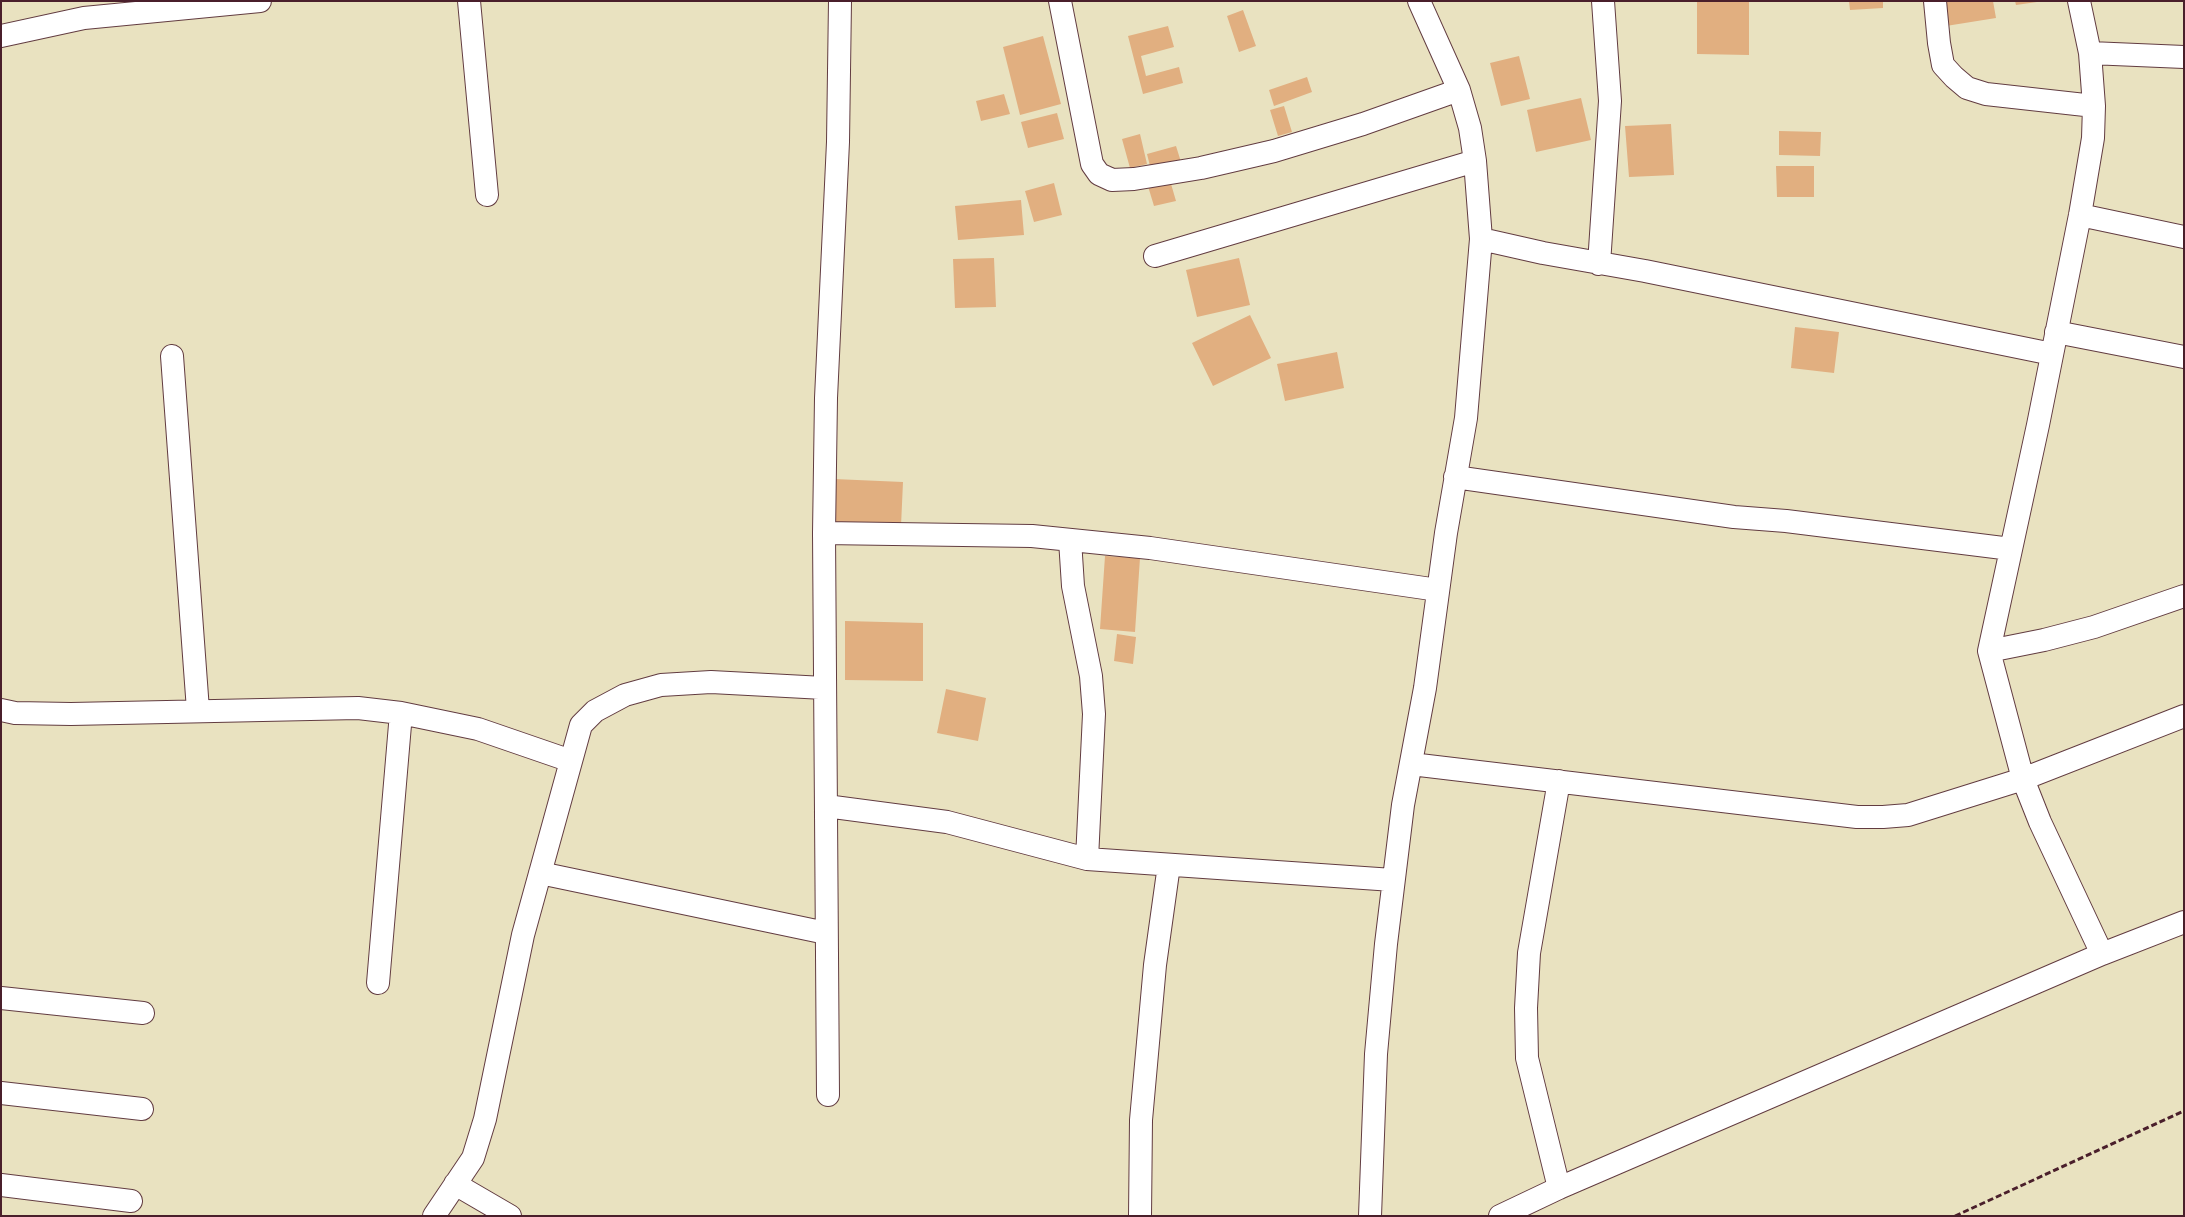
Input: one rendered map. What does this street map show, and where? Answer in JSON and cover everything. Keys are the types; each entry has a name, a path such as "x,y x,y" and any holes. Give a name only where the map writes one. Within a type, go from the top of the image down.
{"street":[{"path":"1,36 83,10 260,1"},
{"path":"469,1 488,195"},
{"path":"828,1095 824,533 826,398 838,142 840,1"},
{"path":"1060,1 1092,164 1099,174 1112,180 1134,179 1202,168 1274,151 1363,124 1459,90"},
{"path":"1370,1216 1376,1054 1393,880 1411,764 1425,688 1454,477 1466,418 1481,239 1476,161 1470,128 1459,90 1419,1"},
{"path":"1599,264 1610,101 1603,1"},
{"path":"1935,1 1939,43 1943,65 1967,88 1986,94 2094,106"},
{"path":"2079,1 2090,53 2094,106 2093,138 2080,215 2052,354 1989,651 2023,779 2040,822 2102,954"},
{"path":"2090,53 2184,57"},
{"path":"1155,256 1476,161"},
{"path":"2080,215 2184,237"},
{"path":"1481,239 1599,264 1645,271 2052,354"},
{"path":"2056,332 2184,357"},
{"path":"172,356 198,710"},
{"path":"1454,477 1734,517 1794,522 2011,549"},
{"path":"824,533 1032,536 1150,548 1438,590"},
{"path":"1070,540 1073,586 1091,676 1094,714 1087,859"},
{"path":"1989,651 2044,640 2094,627 2184,596"},
{"path":"434,1216 473,1158 485,1119 522,935 581,725 596,711 625,695 662,685 711,682 824,688"},
{"path":"1,710 15,713 71,714 198,710 358,708 402,713 478,729 571,761"},
{"path":"378,983 402,713"},
{"path":"1411,764 1863,817 1908,815 2023,779 2184,716"},
{"path":"1559,781 1530,953 1526,1008 1527,1058 1559,1188"},
{"path":"826,806 947,822 1087,859 1168,866 1393,880"},
{"path":"1140,1216 1142,1112 1155,965 1168,866"},
{"path":"540,873 826,933"},
{"path":"1500,1216 1559,1188 2102,954 2184,922"},
{"path":"1,998 143,1013"},
{"path":"1,1093 142,1109"},
{"path":"455,1184 510,1216"},
{"path":"1,1185 131,1201"}],"building":[{"path":"1697,1 1749,1 1749,55 1697,54"},
{"path":"1849,1 1883,1 1883,8 1850,10"},
{"path":"1943,1 1993,1 1996,18 1946,26"},
{"path":"2015,1 2037,1 2037,2 2016,5"},
{"path":"1243,10 1256,46 1239,52 1227,16"},
{"path":"1168,26 1174,47 1141,56 1146,76 1179,67 1183,83 1143,94 1128,36"},
{"path":"1043,36 1061,104 1020,115 1003,47"},
{"path":"1519,56 1530,99 1501,106 1490,63"},
{"path":"1307,77 1312,92 1274,106 1269,90"},
{"path":"1004,94 1010,114 981,121 976,101"},
{"path":"1581,98 1591,140 1536,152 1527,110"},
{"path":"1284,106 1292,132 1278,136 1270,110"},
{"path":"1057,113 1064,139 1028,148 1021,122"},
{"path":"1671,124 1674,175 1629,177 1625,126"},
{"path":"1779,131 1821,132 1820,156 1779,155"},
{"path":"1140,134 1147,164 1130,168 1122,139"},
{"path":"1176,146 1181,162 1151,170 1147,154"},
{"path":"1776,166 1814,166 1814,197 1777,197"},
{"path":"1169,177 1176,201 1154,206 1147,183"},
{"path":"1054,183 1062,215 1034,222 1025,191"},
{"path":"1021,200 1024,235 958,240 955,206"},
{"path":"994,258 996,307 955,308 953,259"},
{"path":"1239,258 1250,305 1197,317 1186,270"},
{"path":"1250,315 1271,358 1213,386 1192,343"},
{"path":"1795,327 1839,332 1834,373 1791,368"},
{"path":"1337,352 1344,388 1285,401 1277,364"},
{"path":"834,479 903,482 901,526 832,522"},
{"path":"1105,556 1140,558 1135,632 1100,629"},
{"path":"845,621 923,623 923,681 845,680"},
{"path":"1117,634 1136,637 1133,664 1114,661"},
{"path":"946,689 986,698 978,741 937,733"}],"railway":[{"path":"1955,1216 2184,1111"}]}
